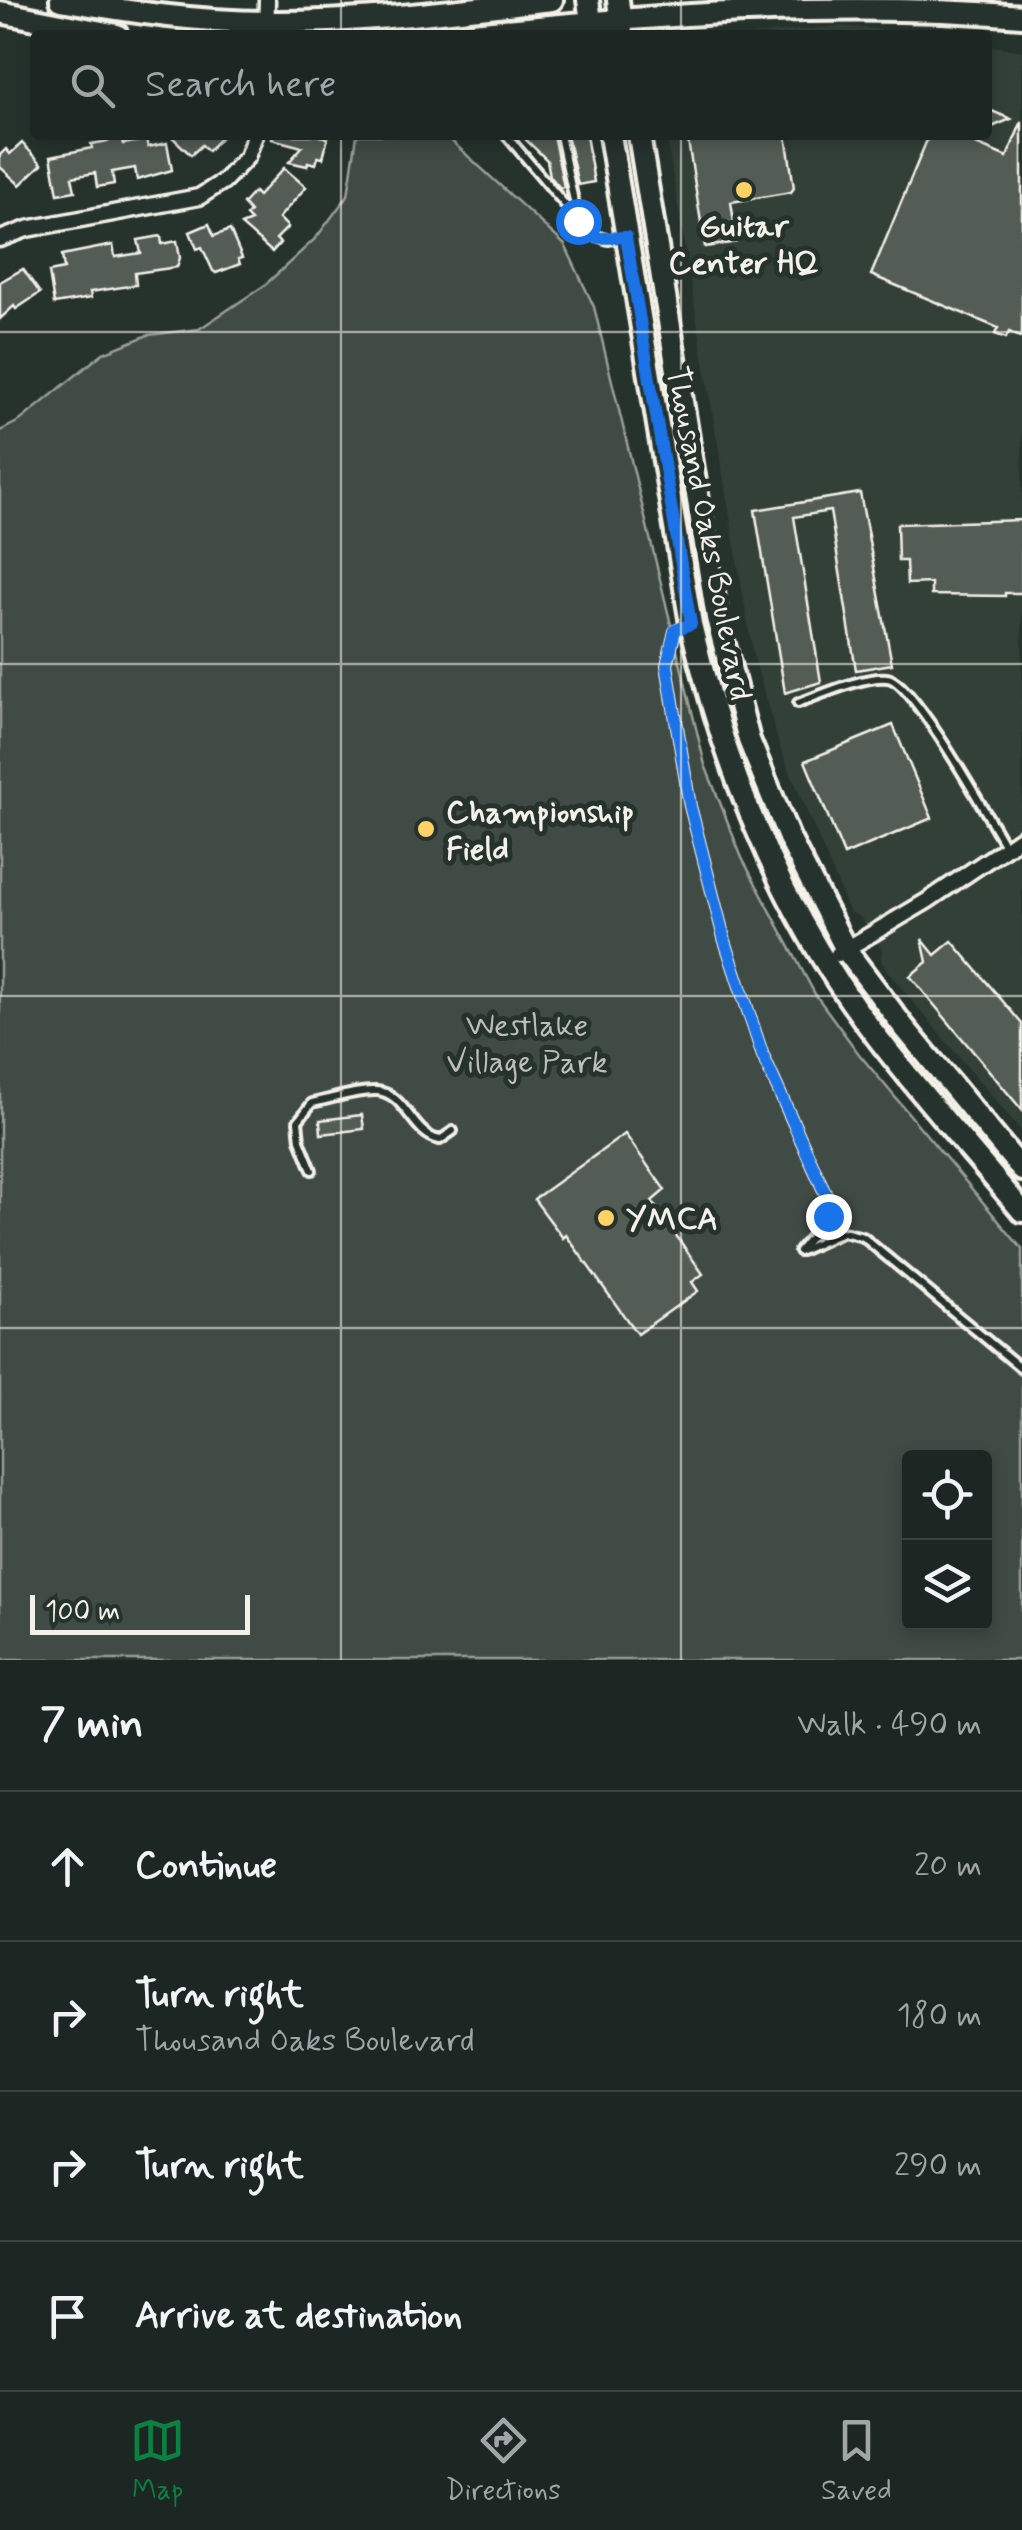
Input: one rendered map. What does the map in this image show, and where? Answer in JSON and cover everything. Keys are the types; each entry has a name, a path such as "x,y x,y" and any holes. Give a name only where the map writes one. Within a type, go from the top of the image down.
{"main road":[{"path":"61,0 266,29 552,0"},
{"path":"496,30 787,3 904,2 1022,16"},
{"path":"0,12 92,30"},
{"name":"Thousand Oaks Boulevard","path":"611,140 691,624 708,701 747,811 824,960 879,1041 1022,1212"},
{"name":"Thousand Oaks Boulevard","path":"640,140 717,618 749,740 768,791 846,950 1022,1170"},
{"path":"646,354 674,348"},
{"path":"691,624 717,618"}],"street":[{"path":"266,29 267,0"},
{"path":"1,236 199,198 224,181 247,156 253,140"},
{"path":"824,960 846,950 1022,837"}],"lane":[{"path":"510,140 578,221 598,238 626,237"},
{"path":"561,140 578,221"},
{"path":"691,624 675,630 667,665 690,806 724,938 763,1056 829,1208 823,1225 800,1251 843,1232 863,1238 1022,1368"},
{"path":"798,703 883,678 898,682 938,736 1006,848"},
{"path":"312,1170 300,1140 298,1121 312,1103 376,1091 394,1098 430,1138 440,1140 453,1132"}],"shaded area":[{"path":"841,26 881,30 801,30"},
{"path":"992,46 1022,51 1022,1132 887,971 881,961 882,950 860,917 850,913 780,748 753,654 667,140 992,140"}],"green space":[{"name":"Westlake Village Park","path":"356,140 450,140 565,245 594,307 705,765 742,858 815,994 859,1054 1022,1249 1022,1660 0,1660 0,431 21,420 103,353 148,335 199,329 265,285 316,238 348,195"}],"building":[{"path":"992,111 1011,119 992,127"},
{"path":"1022,121 1022,338 1009,332 1006,338 995,334 998,328 871,275 927,140 966,140 1007,157"},
{"path":"122,140 123,144 146,140 148,147 167,143 172,170 137,180 135,168 112,172 114,184 97,187 95,173 72,177 75,191 58,194 51,156"},
{"path":"175,140 218,140 208,151 202,145 191,155"},
{"path":"276,140 328,140 323,158 318,157 316,164 289,162 302,147"},
{"path":"526,140 554,140 564,187 560,188 550,176 547,160"},
{"path":"568,140 587,140 594,182 578,185"},
{"name":"Guitar Center HQ","path":"688,140 787,140 794,188 791,192 731,202 737,242 705,247"},
{"path":"22,143 42,164 20,185 0,167 0,155 6,149 10,154"},
{"path":"284,168 306,187 279,218 288,227 276,239 280,243 272,252 241,225 251,221 243,204 254,192 258,196"},
{"path":"209,224 214,236 230,230 242,258 238,259 240,264 213,271 190,232"},
{"path":"161,236 162,244 177,241 177,267 135,273 136,285 90,292 91,298 54,304 49,272 64,269 62,255 113,245 115,257 141,253 138,240"},
{"path":"23,269 40,293 16,309 14,306 0,319 0,282"},
{"path":"860,493 892,664 856,670 830,511 794,517 821,682 785,693 755,510"},
{"path":"1022,520 1022,593 931,595 931,583 907,584 906,561 898,561 897,524"},
{"path":"893,725 932,818 844,855 805,761"},
{"path":"922,939 935,955 952,941 1022,1024 1022,1110 910,976 927,962"},
{"path":"362,1115 364,1129 321,1134 320,1120"},
{"name":"YMCA","path":"625,1134 665,1190 652,1201 703,1274 692,1282 698,1291 637,1334 566,1235 563,1238 534,1199"}],"place":[{"name":"Guitar Center HQ","path":"744,190"},
{"name":"Championship Field","path":"426,829"},
{"name":"YMCA","path":"606,1218"}],"route":[{"path":"578,221 598,238 626,237 691,624 675,630 667,665 690,806 724,938 763,1056 827,1197 828,1216"}]}
